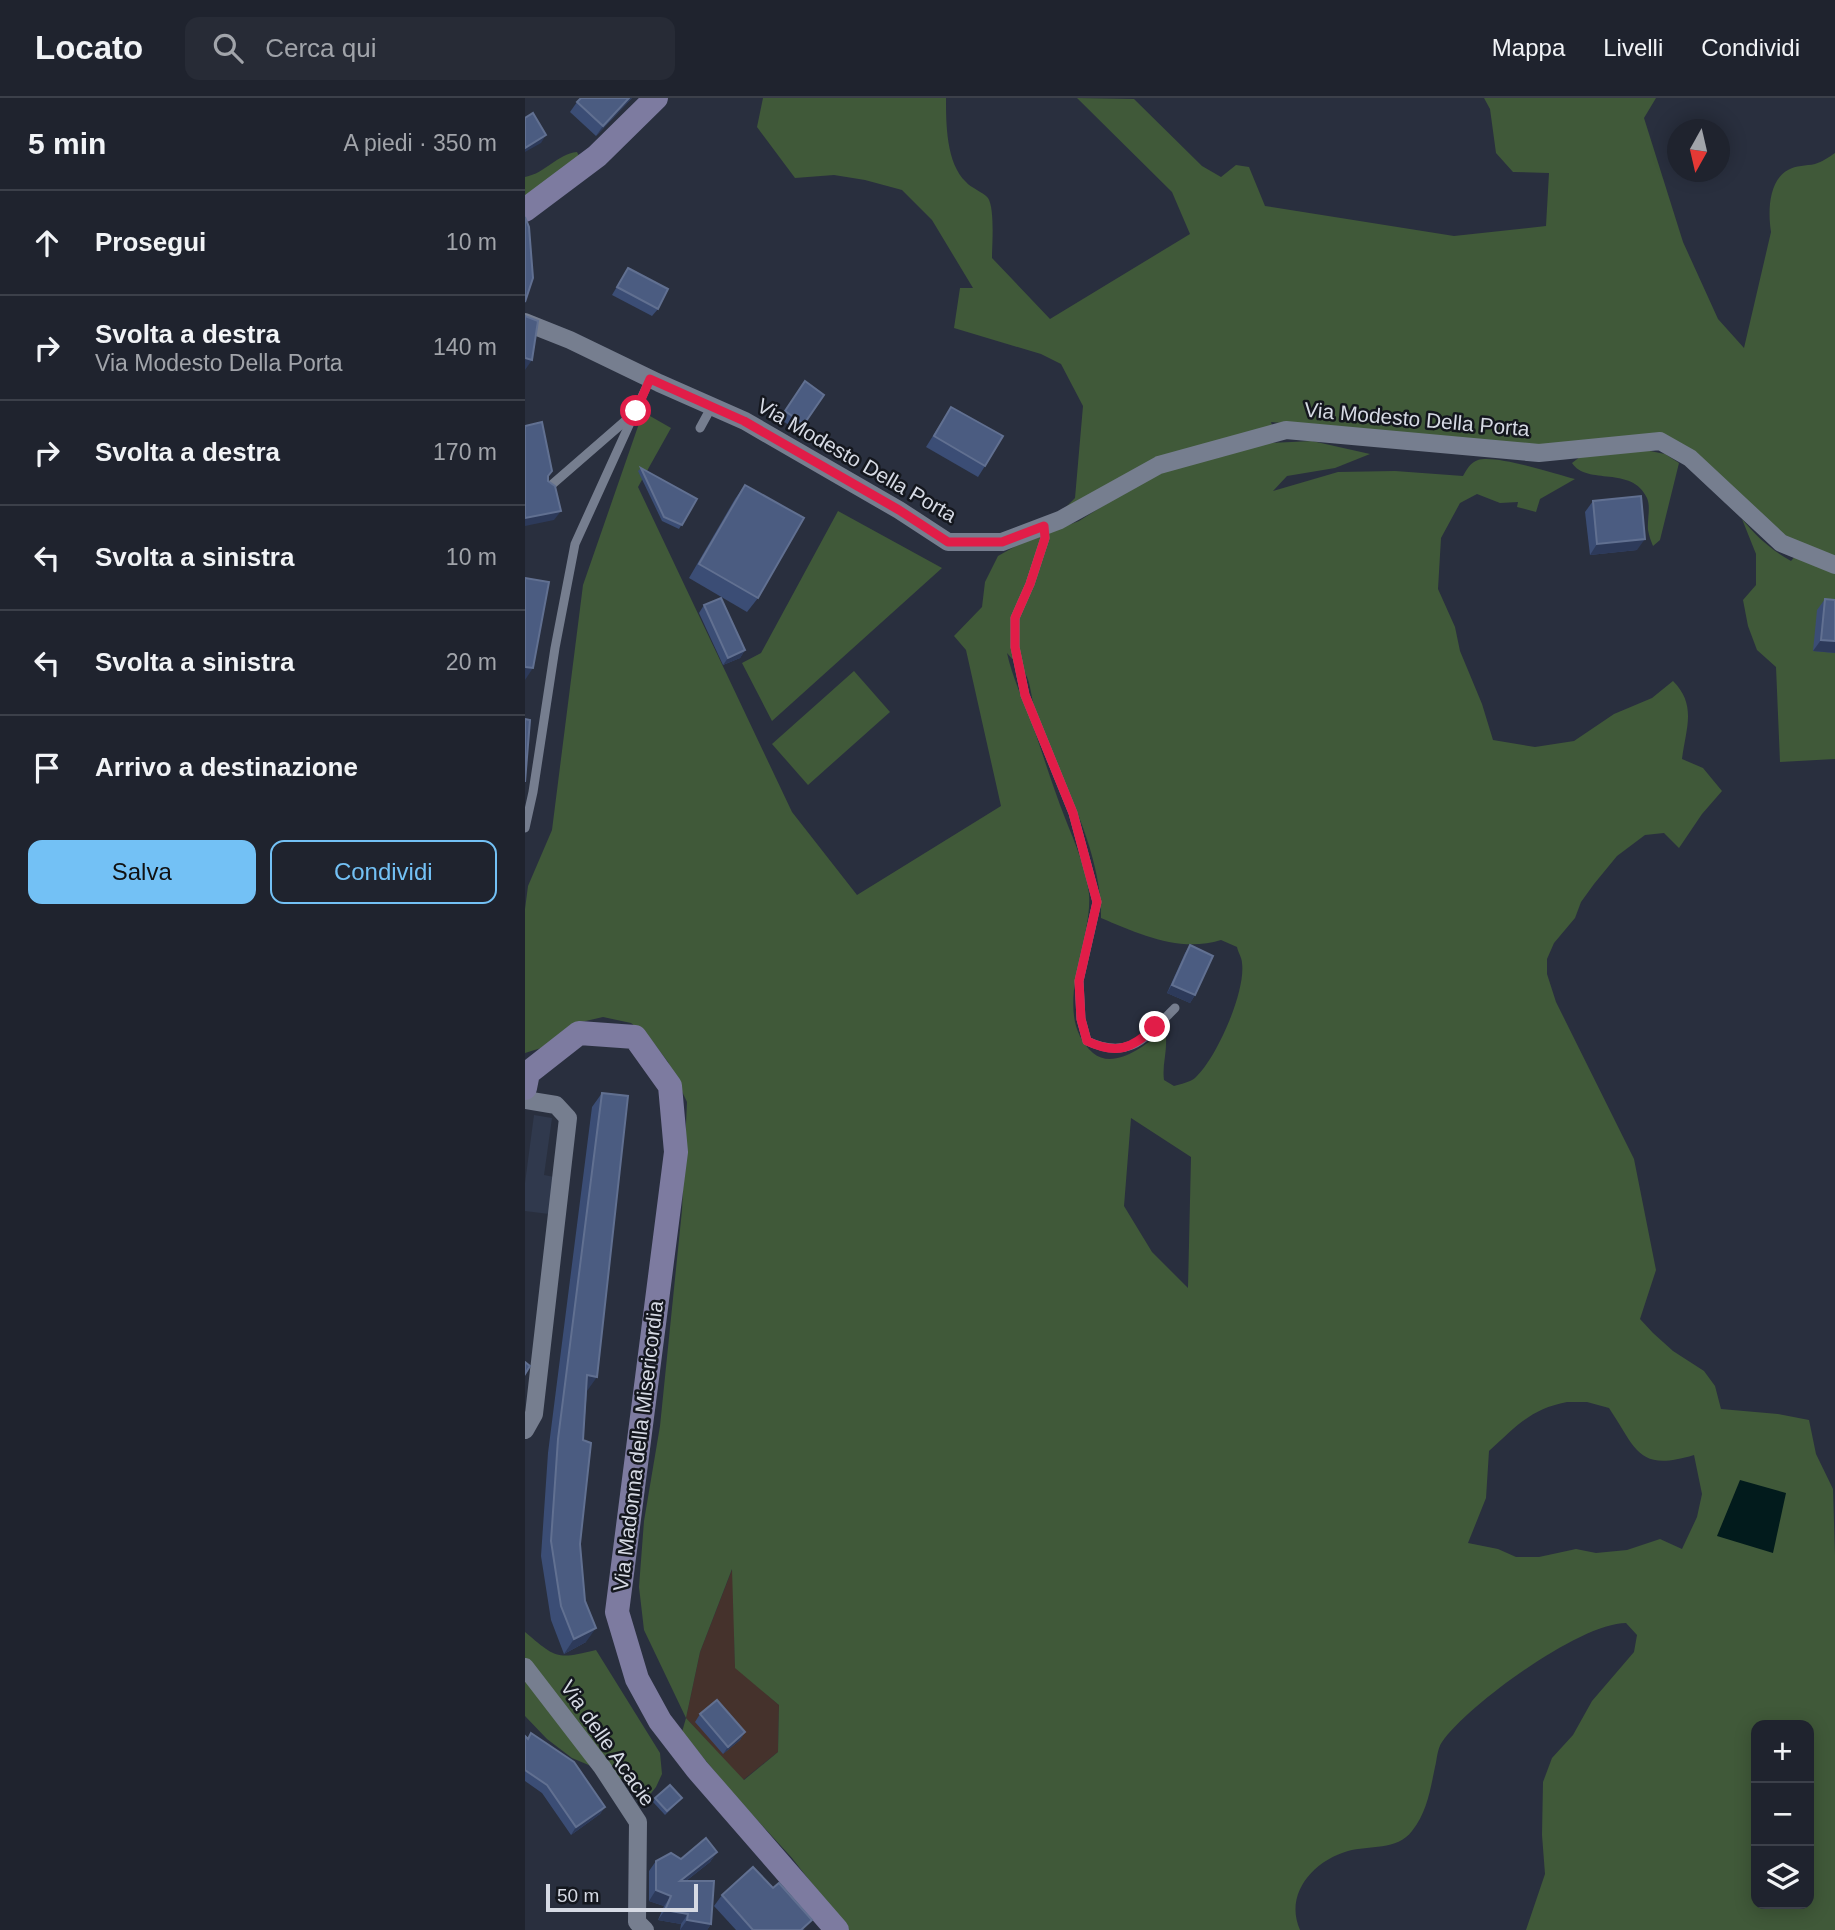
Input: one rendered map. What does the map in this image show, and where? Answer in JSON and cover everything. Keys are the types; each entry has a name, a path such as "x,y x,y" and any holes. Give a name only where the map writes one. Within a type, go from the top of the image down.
{"main road":[{"path":"525,210 597,156 656,98"},
{"name":"Via Madonna della Misericordia","path":"525,1088 528,1073 579,1033 635,1037 670,1086 676,1153 617,1612 637,1679 660,1721 697,1769 837,1930"}],"street":[{"name":"Via Modesto Della Porta","path":"525,322 570,340 756,427 899,510 948,542 1002,542 1060,520 1160,466 1286,430 1539,453 1660,441 1690,458 1781,543 1835,565"},
{"path":"525,1100 556,1105 568,1118 534,1415 525,1430"},
{"name":"Via delle Acacie","path":"525,1667 602,1767 638,1822 637,1922 645,1930"}],"lane":[{"path":"525,828 575,544 650,379"},
{"path":"700,428 712,406"},
{"path":"548,488 636,411"},
{"path":"1044,526 1045,538 1030,584 1015,618 1015,647 1025,695 1073,813 1097,902 1079,981 1081,1019 1087,1041 1105,1049 1139,1042 1175,1008"}],"shaded area":[{"path":"534,1115 552,1118 544,1175 554,1177 549,1214 525,1211 525,1183"},
{"path":"1740,1480 1786,1493 1773,1553 1717,1536"},
{"path":"733,1567 735,1667 779,1705 778,1752 743,1780 686,1718 700,1652"}],"green space":[{"path":"763,98 946,98 946,119 954,164 966,182 986,196 990,203 992,258 1050,319 1190,234 1172,192 1077,98 1134,99 1202,166 1221,177 1236,165 1249,167 1265,206 1454,236 1546,226 1549,173 1513,172 1496,153 1490,109 1484,98 1656,98 1644,118 1683,242 1718,319 1744,348 1771,232 1770,207 1776,182 1791,168 1818,163 1835,153 1835,759 1780,762 1776,667 1757,650 1748,626 1743,600 1756,585 1756,554 1742,519 1764,542 1783,556 1791,561 1797,554 1669,442 1552,445 1503,443 1271,422 1273,428 1065,508 1075,498 1083,406 1061,364 1041,354 954,328 960,288 973,288 932,220 902,190 834,175 795,178 757,127"},
{"path":"577,152 580,158 525,204 525,177 539,172 563,156"},
{"path":"643,412 671,428 638,487 792,812 857,895 1001,806 966,650 954,636 982,607 985,582 998,556 1021,543 1079,521 1136,485 1190,460 1252,444 1312,441 1370,454 1335,468 1287,476 1273,491 1338,472 1395,471 1463,476 1473,463 1486,459 1511,462 1575,479 1540,499 1536,512 1517,507 1518,502 1500,503 1477,494 1460,503 1441,538 1438,589 1455,627 1460,651 1482,704 1493,740 1535,747 1574,741 1614,714 1652,698 1673,681 1685,699 1687,708 1682,759 1703,768 1722,791 1702,814 1679,848 1664,833 1645,835 1617,856 1581,902 1575,918 1554,943 1547,959 1547,974 1556,1002 1634,1159 1656,1270 1640,1319 1673,1351 1704,1371 1715,1386 1721,1409 1778,1414 1809,1420 1816,1454 1833,1489 1835,1930 1526,1930 1545,1874 1542,1835 1543,1782 1552,1758 1573,1735 1592,1701 1634,1652 1637,1635 1626,1623 1582,1636 1555,1651 1527,1668 1476,1707 1440,1745 1427,1801 1412,1831 1391,1845 1348,1851 1323,1862 1305,1881 1299,1892 1296,1917 1300,1930 848,1930 792,1858 735,1796 682,1732 686,1718 644,1630 639,1587 644,1521 660,1426 682,1210 687,1102 668,1062 649,1037 631,1023 603,1017 577,1023 541,1048 525,1053 525,909 528,886 552,830 583,585","holes":["1007,653 1027,677 1044,734 1087,838 1099,891 1101,918 1160,940 1190,944 1221,940 1237,947 1242,961 1242,975 1234,1007 1212,1056 1191,1081 1174,1086 1164,1080 1166,1038 1159,1034 1127,1055 1109,1059 1093,1053 1080,1037 1074,1018 1073,998 1089,913 1088,884","1131,1118 1191,1157 1188,1288 1152,1252 1124,1206","1567,1402 1587,1402 1609,1408 1633,1446 1650,1459 1675,1460 1694,1455 1702,1494 1697,1517 1682,1549 1660,1539 1627,1550 1596,1553 1576,1549 1539,1557 1516,1557 1498,1549 1468,1543 1486,1498 1489,1451 1533,1414","732,1569 735,1668 779,1705 778,1752 744,1780 686,1718 700,1652"]},
{"path":"1645,450 1665,454 1679,463 1660,540 1653,546 1648,530 1648,502 1640,488 1621,478 1588,474 1572,463 1585,453"},
{"path":"838,511 942,568 772,721 742,663 761,653"},
{"path":"854,671 890,712 808,785 772,744"},
{"path":"525,1632 551,1652 564,1656 596,1650 660,1753 662,1774 656,1787 641,1806 624,1780 572,1758 547,1739 525,1716"}],"building":[{"path":"581,98 629,98 603,126 577,102"},
{"path":"533,113 546,135 525,148 525,118"},
{"path":"525,217 529,227 533,278 525,302"},
{"path":"628,268 668,289 658,309 617,287"},
{"path":"525,316 538,321 532,360 525,358"},
{"path":"805,381 824,395 804,424 785,411"},
{"path":"951,407 1003,436 985,466 934,436"},
{"path":"542,422 552,471 548,481 555,486 561,511 525,518 525,426"},
{"path":"641,468 697,499 682,525 664,517"},
{"path":"745,485 804,518 758,598 699,564"},
{"path":"1641,496 1645,539 1597,544 1593,501"},
{"path":"525,578 549,582 533,668 525,667"},
{"path":"721,598 745,650 728,658 704,605"},
{"path":"1825,599 1835,600 1835,641 1821,640"},
{"path":"525,719 530,720 525,782"},
{"path":"1190,945 1213,956 1195,995 1172,985"},
{"path":"602,1093 628,1096 597,1377 587,1375 583,1440 591,1443 580,1544 585,1601 596,1628 574,1639 561,1606 551,1541 558,1439"},
{"path":"717,1700 745,1732 728,1747 700,1714"},
{"path":"531,1733 574,1762 605,1807 576,1827 547,1785 525,1770 525,1736 528,1739"},
{"path":"670,1785 682,1798 667,1811 655,1798"},
{"path":"706,1838 717,1852 680,1881 714,1881 711,1924 687,1920 688,1914 665,1910 671,1896 656,1890 656,1861 671,1853 681,1859"},
{"path":"753,1867 773,1888 779,1883 812,1920 801,1930 753,1930 722,1895"}],"route":[{"path":"636,411 650,379 744,421 899,510 948,542 1002,542 1044,526 1045,538 1030,584 1015,618 1015,647 1025,695 1073,813 1097,902 1079,981 1081,1019 1087,1041 1105,1049 1139,1042 1155,1027"}]}
